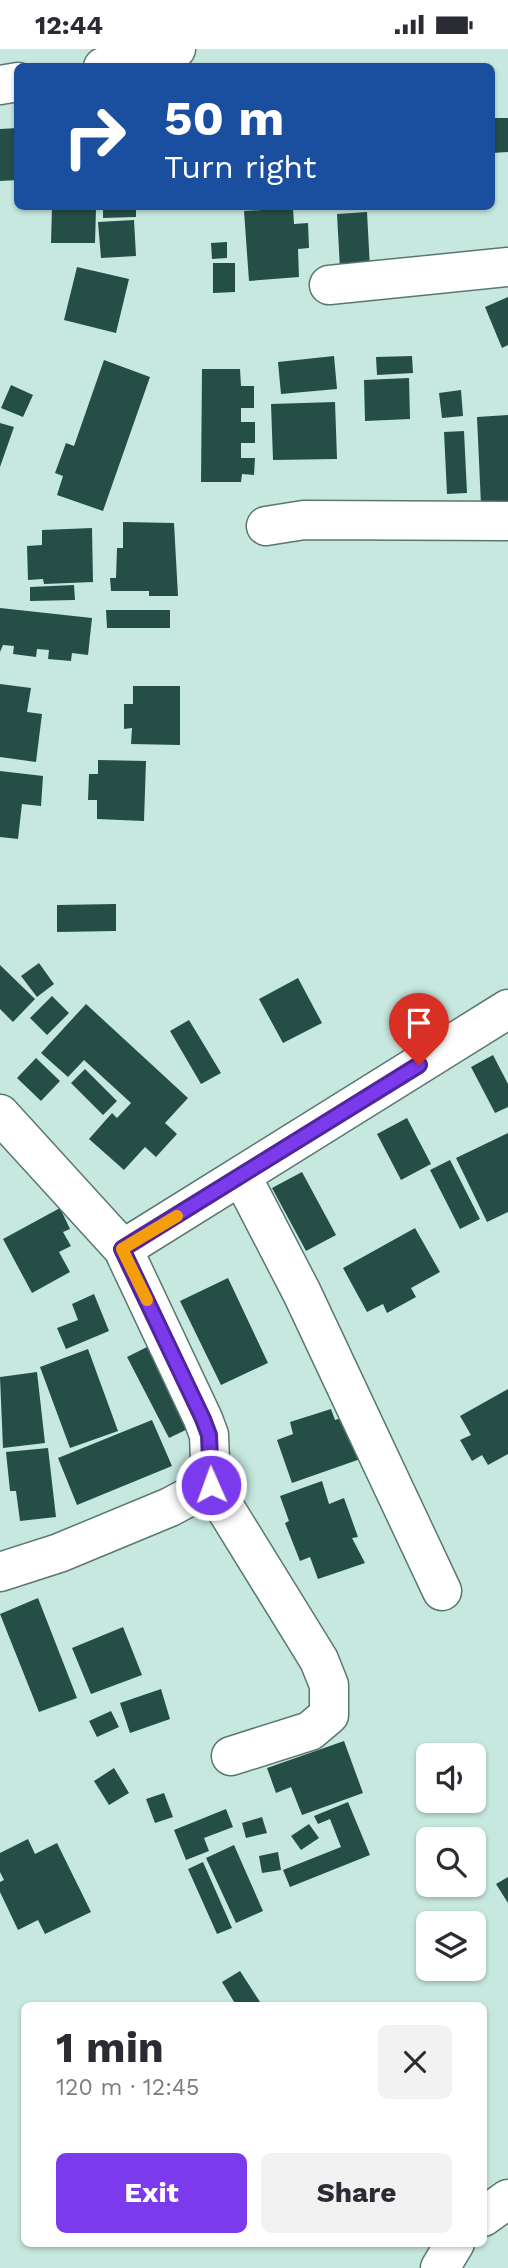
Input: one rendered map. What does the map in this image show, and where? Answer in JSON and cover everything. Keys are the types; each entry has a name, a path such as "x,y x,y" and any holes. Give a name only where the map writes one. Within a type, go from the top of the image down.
{"street":[{"path":"119,63 176,49"},
{"path":"329,285 508,267"},
{"path":"266,526 304,520 508,521"},
{"path":"122,1249 242,1177 508,1009"},
{"path":"0,1114 122,1249 203,1419 209,1435 211,1485 319,1660 328,1685 328,1715 310,1731 232,1756"},
{"path":"242,1177 302,1293 442,1591"},
{"path":"0,1571 59,1553 158,1513 211,1485"},
{"path":"487,2214 508,2199"},
{"path":"440,2268 453,2247"}],"building":[{"path":"495,118 508,118 508,152 495,153"},
{"path":"14,128 14,180 0,181 0,129"},
{"path":"52,210 96,210 95,243 51,243"},
{"path":"103,210 136,210 136,217 103,218"},
{"path":"293,210 294,224 308,223 309,248 298,249 299,277 249,281 244,211"},
{"path":"367,212 370,268 340,269 337,214"},
{"path":"134,220 136,256 101,258 98,222"},
{"path":"227,242 227,258 212,259 211,243"},
{"path":"213,263 235,263 235,292 213,293"},
{"path":"77,267 129,279 116,333 64,320"},
{"path":"508,297 508,345 502,348 485,307"},
{"path":"334,356 337,389 281,394 278,362"},
{"path":"412,356 413,373 377,375 376,357"},
{"path":"104,360 150,377 103,511 57,495 63,476 55,473 66,443 74,446"},
{"path":"202,369 240,369 241,386 254,386 254,408 241,408 241,422 255,422 255,443 241,443 241,458 255,458 254,475 242,474 241,482 201,482"},
{"path":"409,378 410,419 365,421 364,380"},
{"path":"11,385 33,395 23,417 1,408"},
{"path":"461,390 463,416 442,418 439,393"},
{"path":"335,402 337,459 273,460 271,404"},
{"path":"508,415 508,504 481,505 477,417"},
{"path":"0,423 14,427 0,467"},
{"path":"464,431 467,493 447,494 444,432"},
{"path":"123,522 174,523 178,596 149,596 149,591 111,591 110,578 116,578 117,548 123,548"},
{"path":"92,528 93,582 44,584 43,579 28,580 27,546 42,545 42,530"},
{"path":"74,585 75,600 30,601 30,587"},
{"path":"0,608 92,618 88,655 72,653 71,661 48,659 49,650 37,649 36,657 13,654 14,646 3,645 0,652"},
{"path":"106,610 170,610 170,628 107,628"},
{"path":"0,684 31,688 27,712 42,714 36,762 0,757"},
{"path":"133,686 180,686 180,745 131,744 132,728 124,729 124,704 133,704"},
{"path":"98,760 146,761 144,821 97,819 97,800 88,800 89,774 98,774"},
{"path":"0,771 43,776 41,806 22,804 18,839 0,837"},
{"path":"116,904 116,931 57,932 57,905"},
{"path":"39,963 54,984 37,997 21,976"},
{"path":"0,965 35,999 13,1022 0,1009"},
{"path":"298,978 322,1023 283,1043 259,999"},
{"path":"52,996 69,1013 47,1035 30,1018"},
{"path":"86,1004 188,1098 165,1123 177,1134 156,1157 145,1147 124,1170 89,1139 112,1113 117,1118 131,1103 84,1060 68,1077 41,1053"},
{"path":"189,1020 221,1073 201,1084 170,1031"},
{"path":"493,1055 508,1084 508,1107 495,1113 471,1067"},
{"path":"36,1058 60,1081 41,1101 17,1078"},
{"path":"85,1069 117,1101 103,1115 71,1083"},
{"path":"407,1118 431,1164 401,1180 377,1134"},
{"path":"508,1133 508,1212 487,1222 456,1158"},
{"path":"450,1160 480,1219 460,1229 430,1170"},
{"path":"302,1172 336,1235 306,1251 272,1188"},
{"path":"60,1208 70,1229 63,1232 71,1246 59,1252 70,1272 32,1293 3,1239"},
{"path":"415,1228 440,1272 411,1288 416,1297 387,1313 383,1304 367,1312 343,1268"},
{"path":"228,1278 268,1363 221,1385 180,1301"},
{"path":"94,1294 109,1331 66,1349 57,1328 78,1320 72,1304"},
{"path":"155,1343 196,1425 169,1438 127,1357"},
{"path":"88,1349 118,1431 70,1448 40,1367"},
{"path":"37,1372 45,1443 3,1448 0,1377"},
{"path":"508,1389 508,1454 488,1465 482,1455 472,1461 460,1440 471,1435 460,1416"},
{"path":"331,1409 335,1420 351,1415 366,1457 292,1483 277,1440 293,1434 290,1422"},
{"path":"152,1420 172,1466 77,1505 58,1458"},
{"path":"48,1448 56,1517 20,1521 16,1491 10,1491 6,1452"},
{"path":"322,1481 329,1504 344,1498 358,1537 352,1538 365,1563 318,1579 310,1557 300,1561 285,1523 289,1521 280,1496"},
{"path":"38,1598 77,1698 39,1712 0,1614"},
{"path":"123,1627 142,1675 91,1694 72,1648"},
{"path":"161,1689 170,1719 130,1733 120,1703"},
{"path":"111,1711 119,1727 97,1737 89,1721"},
{"path":"344,1741 363,1793 302,1815 291,1787 276,1793 267,1768"},
{"path":"114,1768 129,1793 109,1805 94,1781"},
{"path":"164,1793 173,1817 155,1823 146,1799"},
{"path":"348,1802 370,1855 290,1887 283,1870 341,1847 330,1819 318,1824 314,1816"},
{"path":"226,1809 233,1827 204,1838 209,1851 186,1860 174,1830"},
{"path":"262,1817 267,1833 246,1838 242,1823"},
{"path":"309,1824 319,1838 301,1850 291,1836"},
{"path":"28,1839 35,1854 57,1843 91,1912 45,1934 38,1920 18,1930 0,1892 0,1882 4,1880 0,1872 0,1853"},
{"path":"234,1845 263,1911 236,1923 206,1858"},
{"path":"278,1852 281,1870 262,1873 259,1856"},
{"path":"203,1862 232,1928 217,1934 188,1869"},
{"path":"508,1877 508,1903 496,1884"},
{"path":"240,1971 260,2002 234,2002 222,1982"}],"slow traffic":[{"path":"147,1300 122,1249 177,1216"}],"route":[{"path":"211,1485 209,1435 203,1419 122,1249 419,1065"}]}
